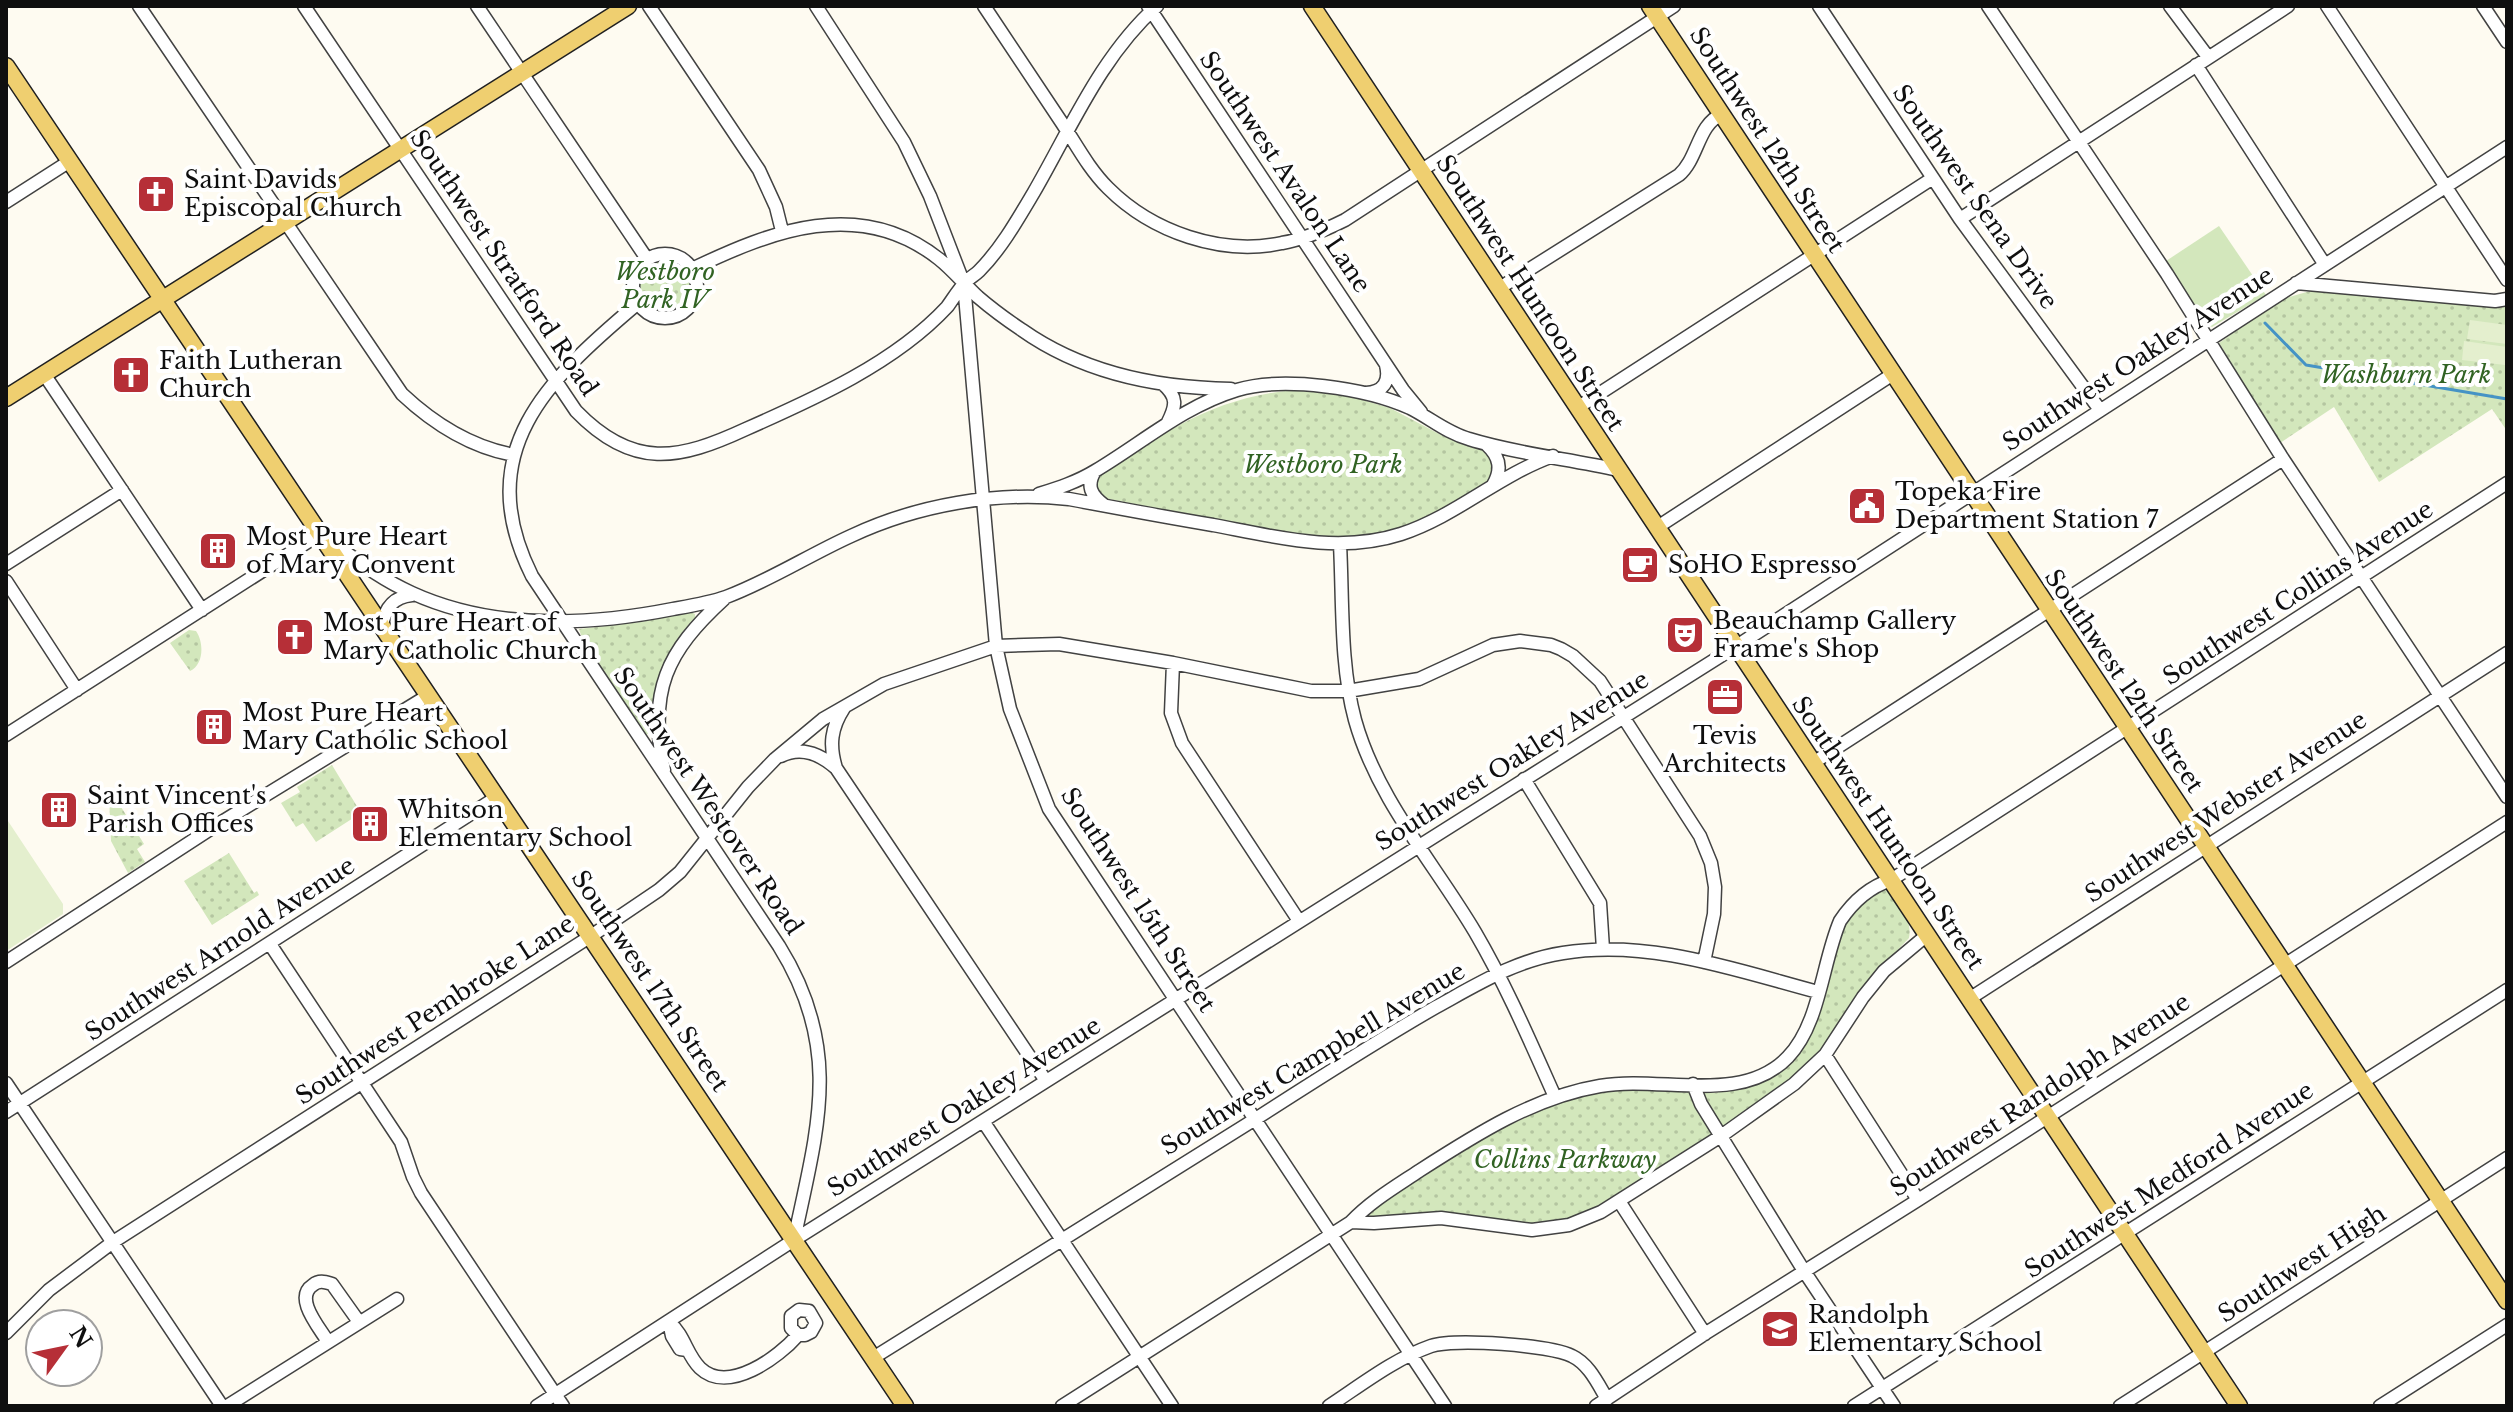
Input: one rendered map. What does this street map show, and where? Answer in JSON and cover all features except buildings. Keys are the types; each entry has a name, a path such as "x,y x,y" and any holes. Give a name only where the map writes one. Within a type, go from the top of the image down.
{"main road":[{"path":"6,398 628,6"},
{"name":"Southwest Huntoon Street","path":"1312,6 2239,1406"},
{"name":"Southwest 12th Street","path":"1653,12 2507,1301"},
{"name":"Southwest 17th Street","path":"6,66 905,1406"}],"street":[{"path":"139,6 402,394 434,422 454,434 514,455"},
{"name":"Southwest Stratford Road","path":"304,6 576,411 592,428 616,442 636,451 655,454 691,452 790,410 866,369 935,317 1002,242 1094,84 1120,44 1152,8"},
{"path":"477,6 647,259"},
{"path":"649,6 759,170 776,207 782,231"},
{"name":"Southwest 15th Street","path":"816,6 904,142 930,196 964,284 996,646 1010,709 1049,809 1445,1406"},
{"path":"984,6 1084,158 1109,189 1126,204 1159,226 1207,242 1264,245 1303,238 1345,220 1653,12 1674,6"},
{"name":"Southwest Sena Drive","path":"1819,6 1960,219 2100,410"},
{"path":"1989,6 2507,797"},
{"path":"2170,6 2208,57"},
{"path":"1960,219 2288,6"},
{"path":"2327,6 2507,280"},
{"path":"2483,6 2507,42"},
{"name":"Southwest Avalon Lane","path":"1152,8 1412,401 1426,417"},
{"path":"2196,65 2325,265"},
{"path":"1498,289 1679,175 1689,165 1709,123 1721,115"},
{"name":"Southwest Oakley Avenue","path":"537,1406 794,1240 1735,647 2507,147"},
{"path":"6,202 70,161"},
{"path":"1577,408 1933,178"},
{"path":"692,269 747,243 782,231 826,224 852,225 898,235 939,259 964,284 1024,332 1061,352 1111,372 1190,388 1314,385 1373,393 1385,385 1389,376 1386,362"},
{"path":"665,254 675,256 692,269 697,290 694,299 682,313 667,319 658,318 637,304 633,295 634,276 647,259 665,254"},
{"path":"2296,283 2495,301 2507,299"},
{"name":"Southwest Westover Road","path":"637,304 589,345 555,382 529,417 509,475 508,500 514,536 532,576 789,962 805,996 816,1032 821,1070 820,1108 794,1240"},
{"path":"44,374 202,610"},
{"path":"1656,528 1893,374"},
{"path":"1163,384 1174,396 1175,405 1167,423"},
{"path":"6,735 320,534 374,573 414,594 482,614 562,622 637,616 726,597 882,523 919,511 1036,495 1068,484 1095,471 1167,423 1207,401 1239,389"},
{"path":"1365,393 1401,405 1452,433 1485,444 1618,470"},
{"path":"1485,444 1493,451 1500,468 1491,488"},
{"path":"1036,495 1285,539 1340,544 1399,535 1426,525 1526,467 1553,456"},
{"path":"1813,763 2283,459"},
{"path":"1095,471 1090,488 1104,505"},
{"name":"Southwest Collins Avenue","path":"1062,1406 1331,1235 1376,1199 1503,1120 1555,1097 1598,1086 1625,1083 1737,1084 1764,1075 1797,1047 1804,1035 1834,935 1846,912 1870,890 1891,880 2507,483"},
{"path":"6,564 122,490"},
{"path":"1340,544 1348,691 1373,771 1498,972 1555,1097"},
{"path":"6,581 77,690"},
{"path":"382,626 391,603 401,596 414,594"},
{"path":"665,777 657,711 666,675 689,632 726,597"},
{"name":"Southwest Pembroke Lane","path":"6,1333 49,1290 113,1242 659,890 680,872 748,787 814,726 884,684 996,646 1059,644 1311,691 1348,691 1419,679 1506,642 1533,641 1551,645 1573,656 1600,681 1625,715 1707,851 1715,887 1714,914 1704,962"},
{"name":"Southwest Webster Avenue","path":"1969,999 2507,653"},
{"path":"1173,663 1171,713 1182,743 1299,921"},
{"path":"6,962 212,828 429,695"},
{"path":"836,768 832,737 837,719 846,705"},
{"path":"775,759 791,751 799,751 825,758 836,768 1046,1081"},
{"path":"1524,779 1600,903 1603,949"},
{"name":"Southwest Arnold Avenue","path":"6,1112 497,797"},
{"name":"Southwest Randolph Avenue","path":"1602,1402 2507,822"},
{"path":"1351,1222 1441,1218 1515,1229 1553,1229 1601,1212 1721,1136 1794,1084 1825,1055 1870,987 1898,958 1927,935"},
{"path":"270,944 401,1142 421,1193 563,1406"},
{"name":"Southwest Campbell Avenue","path":"873,1358 1385,1036 1498,972 1539,957 1603,949 1675,955 1818,992"},
{"name":"Southwest Medford Avenue","path":"1854,1406 2507,990"},
{"path":"1825,1055 1918,1200"},
{"path":"6,1083 225,1406 397,1299"},
{"path":"1693,1084 1701,1104 1804,1271 1894,1406"},
{"path":"983,1121 1172,1406"},
{"name":"Southwest High","path":"2120,1406 2507,1158"},
{"path":"1619,1201 1705,1334"},
{"path":"328,1342 307,1306 306,1295 311,1286 321,1282 332,1284 359,1322"},
{"path":"669,1322 672,1336 680,1349 687,1350 703,1371 729,1379 746,1373 789,1345 798,1335"},
{"path":"2380,1406 2507,1325"},
{"path":"1329,1406 1411,1354 1447,1342 1548,1349 1572,1356 1581,1362 1602,1402"}],"green space":[{"path":"2219,226 2266,295 2212,327 2166,261"},
{"name":"Westboro Park IV","path":"665,259 684,267 692,286 684,305 665,313 646,305 638,286 646,267"},
{"name":"Washburn Park","path":"2310,291 2507,307 2507,431 2492,409 2379,482 2334,407 2280,443 2219,343 2279,300"},
{"path":"2470,320 2507,325 2507,344 2467,339"},
{"path":"2464,341 2507,347 2505,365 2462,360"},
{"name":"Westboro Park","path":"1292,390 1342,394 1390,408 1445,437 1486,451 1493,464 1491,479 1411,524 1366,535 1343,536 1275,530 1124,502 1101,496 1096,487 1098,476 1189,420 1237,401"},
{"path":"689,611 695,614 695,618 675,643 661,670 653,700 651,732 646,735 583,641 579,629 641,622"},
{"path":"189,630 196,631 201,647 198,664 190,671 170,643"},
{"path":"332,765 361,813 316,842 303,823 296,827 281,803 300,792 297,787"},
{"path":"113,794 144,844 137,849 145,862 128,873 111,841 109,795"},
{"path":"6,818 63,904 63,914 6,951"},
{"path":"229,853 254,893 257,891 259,895 212,925 184,881"},
{"name":"Collins Parkway","path":"1884,889 1903,910 1909,924 1909,938 1868,981 1819,1053 1769,1097 1603,1204 1567,1219 1529,1225 1452,1214 1367,1216 1367,1210 1482,1138 1558,1102 1602,1091 1661,1087 1712,1093 1761,1083 1777,1073 1800,1050 1842,929 1860,906"}],"waterway":[{"path":"2265,323 2306,365 2507,399"}],"place":[{"name":"Saint Davids Episcopal Church","path":"156,194"},
{"name":"Faith Lutheran Church","path":"131,375"},
{"name":"Topeka Fire Department Station 7","path":"1867,506"},
{"name":"Most Pure Heart of Mary Convent","path":"218,551"},
{"name":"SoHO Espresso","path":"1640,565"},
{"name":"Beauchamp Gallery Frame's Shop","path":"1685,635"},
{"name":"Most Pure Heart of Mary Catholic Church","path":"295,637"},
{"name":"Tevis Architects","path":"1725,697"},
{"name":"Most Pure Heart Mary Catholic School","path":"214,727"},
{"name":"Saint Vincent's Parish Offices","path":"59,810"},
{"name":"Whitson Elementary School","path":"370,824"},
{"name":"Randolph Elementary School","path":"1780,1329"}]}
